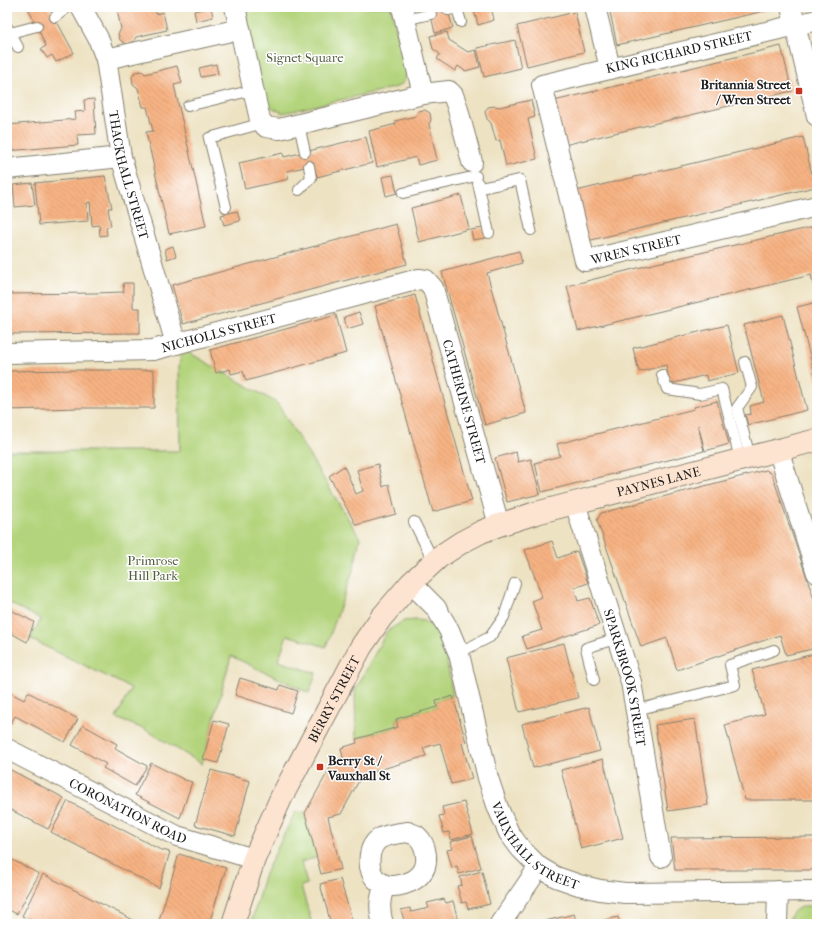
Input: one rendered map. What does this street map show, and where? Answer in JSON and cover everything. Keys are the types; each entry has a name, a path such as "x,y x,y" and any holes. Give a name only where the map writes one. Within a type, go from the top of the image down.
{"street":[{"name":"THACKHALL STREET","path":"81,7 98,38 106,59 121,157 176,344"},
{"path":"235,7 260,120 266,127 279,129 423,94 449,91 453,95 474,169"},
{"path":"596,7 610,68"},
{"path":"404,14 423,94"},
{"path":"793,16 817,116"},
{"name":"KING RICHARD STREET","path":"542,85 610,68 793,16 817,20"},
{"path":"106,59 240,30"},
{"name":"WREN STREET","path":"542,85 585,261 817,206"},
{"path":"7,169 121,157"},
{"name":"NICHOLLS STREET","path":"7,353 153,350 419,279 426,280"},
{"name":"CATHERINE STREET","path":"426,280 433,288 500,525"},
{"name":"PAYNES LANE","path":"500,525 536,513 817,440"},
{"path":"778,449 817,573"},
{"name":"SPARKBROOK STREET","path":"575,503 631,682 661,857"},
{"name":"BERRY STREET","path":"233,924 254,859 280,798 361,647 381,618 411,583 439,557 481,532 500,525"},
{"name":"VAUXHALL STREET","path":"411,583 436,608 449,630 458,653 488,778 498,808 509,833 521,849 538,867 556,877 579,885 600,890 625,893 817,891"},
{"name":"CORONATION ROAD","path":"7,749 177,836 254,859"},
{"path":"500,924 538,867"},
{"path":"383,924 380,908 380,896 385,885"},
{"path":"777,924 778,891"}],"lane":[{"path":"55,17 68,7"},
{"path":"448,10 457,8 461,22"},
{"path":"404,14 431,14"},
{"path":"18,47 8,30 37,26"},
{"path":"188,106 253,90"},
{"path":"226,207 209,138 263,123"},
{"path":"299,125 305,152"},
{"path":"299,190 311,178 309,166"},
{"path":"403,193 474,169 480,188 489,233"},
{"path":"480,188 520,180 531,230"},
{"path":"745,362 752,386 737,408 745,458"},
{"path":"662,375 667,389 700,394 722,389 745,458"},
{"path":"414,522 434,562"},
{"path":"458,653 490,637 504,617 515,583"},
{"path":"594,680 586,648 618,638"},
{"path":"636,710 735,684 730,665 774,650"}],"green space":[{"name":"Signet Square","path":"243,7 391,7 407,73 404,82 397,87 283,113 265,104"},
{"name":"Primrose Hill Park","path":"188,352 277,403 360,538 354,567 326,647 287,635 278,661 316,673 309,693 231,656 202,764 146,730 116,718 131,688 30,639 41,619 7,602 7,451 180,451 179,366 181,355"},
{"path":"404,621 424,621 432,626 439,634 444,644 453,696 436,701 437,707 396,719 398,727 356,739 355,691 387,631"},
{"path":"295,812 305,813 317,857 301,862 307,884 301,886 312,924 251,924 264,876"},
{"path":"803,906 817,906 817,924 788,924 793,913"}],"building":[{"path":"25,7 49,7 74,53 56,62 52,55 47,58 41,49 46,46 28,8"},
{"path":"120,7 154,7 156,14 163,12 167,30 136,37 134,41 126,44 120,40 118,34 121,29 117,9"},
{"path":"211,7 213,17 196,21 194,11"},
{"path":"429,7 447,7 453,28 435,33"},
{"path":"473,7 491,7 494,20 478,25"},
{"path":"609,7 772,7 773,9 617,45"},
{"path":"575,12 584,52 527,66 517,26"},
{"path":"447,32 449,40 468,52 476,50 480,67 465,71 458,66 455,71 437,59 440,54 433,49 430,36"},
{"path":"515,40 521,68 484,77 477,48"},
{"path":"781,46 792,91 564,145 554,101"},
{"path":"216,64 218,74 201,77 199,68"},
{"path":"177,66 182,83 174,85 206,226 169,234 146,132 153,131 147,107 143,107 138,88 133,84 132,77 135,72 142,71 145,74"},
{"path":"94,99 96,134 77,135 78,145 7,151 7,125 76,119 75,112 85,111 84,100"},
{"path":"531,100 535,117 528,119 537,159 506,166 500,140 496,141 491,123 487,119 485,112 488,107 499,107"},
{"path":"425,110 430,113 431,120 429,124 437,160 418,165 416,157 377,167 369,131 396,124 395,121 416,116 418,111"},
{"path":"366,137 372,163 317,177 314,165 287,171 289,179 245,189 239,163 283,153 284,157"},
{"path":"803,137 815,187 587,241 576,191"},
{"path":"393,175 397,193 386,196 382,177"},
{"path":"105,176 112,208 108,208 111,226 106,227 107,235 100,236 99,225 92,226 90,202 87,203 88,221 39,225 35,183"},
{"path":"32,183 35,205 15,207 13,185"},
{"path":"461,195 469,229 419,242 411,208"},
{"path":"237,211 240,221 224,225 221,215"},
{"path":"396,224 407,264 183,324 172,285"},
{"path":"817,226 817,284 813,285 811,275 578,331 567,286 657,263"},
{"path":"484,228 486,238 473,240 471,230"},
{"path":"173,246 176,256 167,259 165,249"},
{"path":"519,251 522,263 487,273 526,413 485,425 442,272"},
{"path":"123,283 133,283 133,308 140,308 140,333 7,334 7,294 124,292"},
{"path":"415,295 472,501 433,512 375,306"},
{"path":"817,302 817,383 797,307"},
{"path":"359,312 363,324 347,329 344,317"},
{"path":"336,315 346,353 246,381 243,371 231,374 230,369 216,373 210,350"},
{"path":"783,315 807,410 748,425 745,415 751,414 750,406 764,402 744,325"},
{"path":"727,325 739,373 707,381 706,375 670,384 666,365 639,372 633,348"},
{"path":"154,370 154,408 7,410 7,371"},
{"path":"717,401 729,444 705,451 698,425 704,451 542,492 535,463 560,456 557,444 694,409 694,407"},
{"path":"516,452 518,462 531,459 540,494 507,502 495,458"},
{"path":"378,464 383,487 389,484 396,514 356,525 329,476 344,466 356,494 363,491 357,470"},
{"path":"766,470 772,474 816,605 817,648 786,655 780,635 677,670 667,638 641,647 597,520 601,513"},
{"path":"552,541 558,558 577,551 588,583 574,588 578,601 590,598 599,625 527,649 522,636 542,630 532,601 542,597 525,550"},
{"path":"7,608 34,622 27,642 7,631"},
{"path":"564,643 578,698 519,712 506,658"},
{"path":"817,653 817,800 745,800 725,725 765,714 752,670"},
{"path":"240,678 279,690 280,685 298,691 291,713 235,695"},
{"path":"7,691 24,700 28,692 78,719 65,742 15,716 11,723 7,721"},
{"path":"453,696 466,742 462,743 472,779 451,784 440,743 423,748 426,756 362,775 341,814 328,817 341,869 321,874 305,813 335,759 343,758 341,748 357,743 356,739 398,727 396,719 437,707 436,701"},
{"path":"589,707 600,751 533,768 522,724"},
{"path":"695,719 708,805 668,811 655,725"},
{"path":"214,720 229,724 218,763 203,759"},
{"path":"83,725 117,744 115,748 147,766 135,786 103,768 106,764 72,745"},
{"path":"603,759 623,838 581,849 561,770"},
{"path":"151,763 192,782 180,818 135,795"},
{"path":"7,768 64,798 48,829 7,808"},
{"path":"211,770 250,781 235,836 195,825"},
{"path":"68,801 159,849 170,852 159,888 51,832"},
{"path":"464,802 473,834 451,840 449,832 444,833 439,816 444,815 442,807"},
{"path":"472,836 481,868 459,874 457,866 452,868 447,850 452,849 450,842"},
{"path":"817,837 817,870 675,870 671,838"},
{"path":"179,854 226,868 209,924 158,924"},
{"path":"7,857 39,874 17,914 7,909"},
{"path":"482,871 490,904 468,909 466,902 462,903 457,886 462,885 460,877"},
{"path":"43,874 141,924 39,924 22,916"},
{"path":"340,879 353,924 331,924 320,884"},
{"path":"444,899 446,903 453,901 459,924 405,924 401,910 410,908 411,912 429,908 427,903"},
{"path":"574,914 577,924 537,924 537,923"},
{"path":"618,917 620,924 592,923"}],"place":[{"name":"Britannia Street / Wren Street","path":"799,91"},
{"name":"Berry St / Vauxhall St","path":"320,767"}]}
